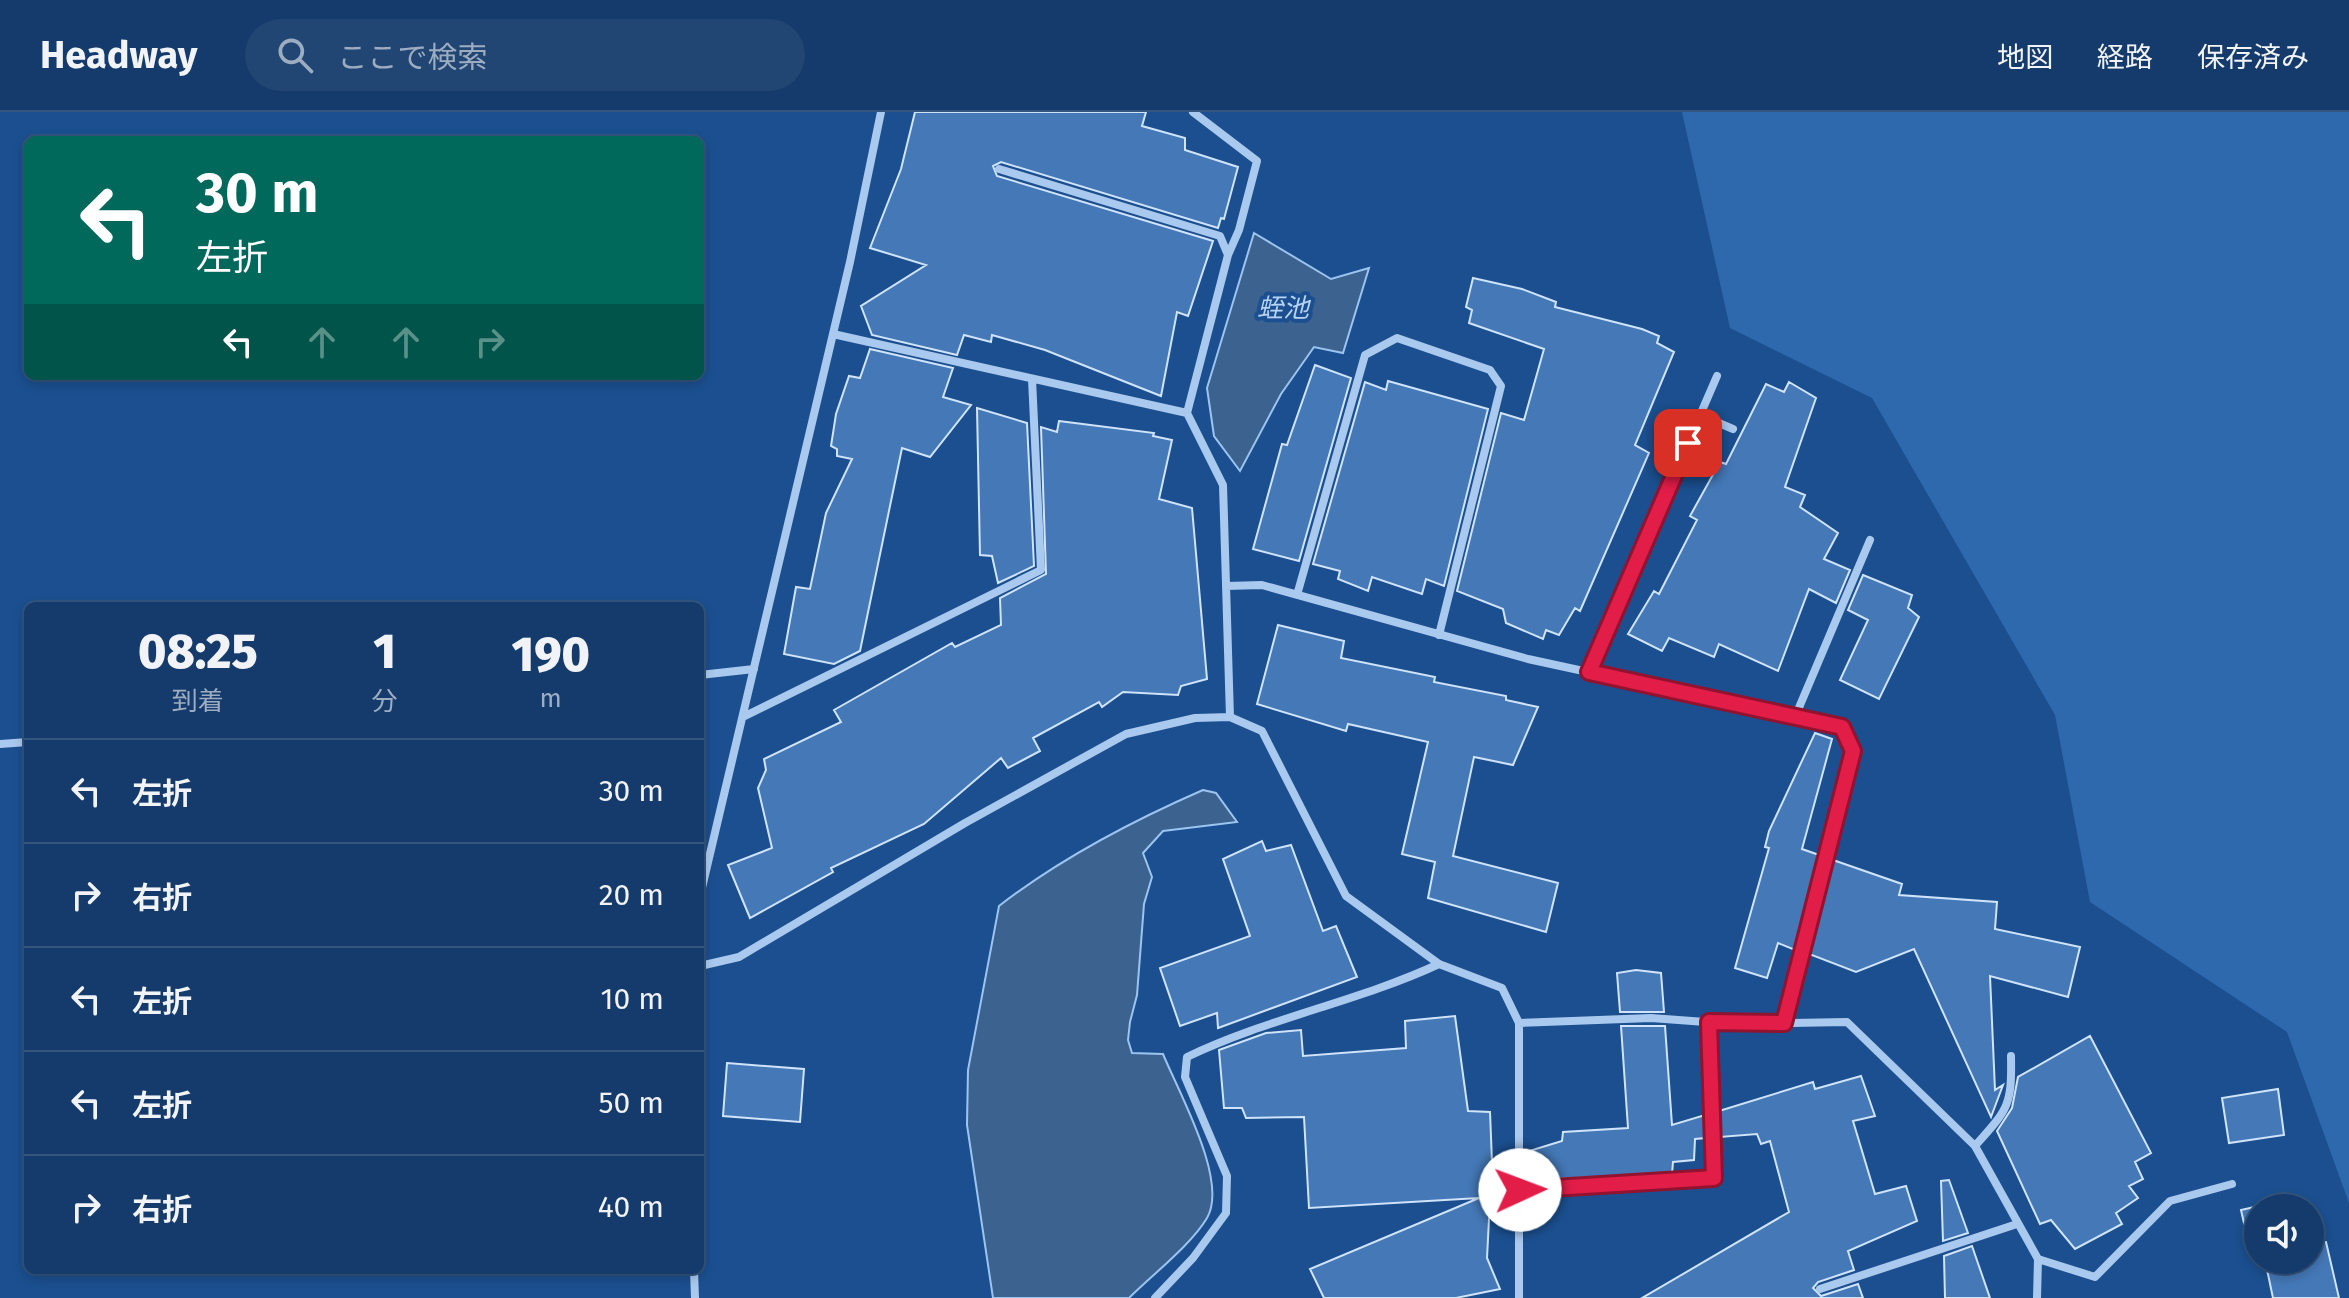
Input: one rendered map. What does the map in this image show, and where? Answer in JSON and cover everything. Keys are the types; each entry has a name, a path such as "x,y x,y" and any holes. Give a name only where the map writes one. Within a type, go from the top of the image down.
{"street":[{"path":"704,879 833,334 881,112"},
{"path":"1193,112 1257,161 1239,230 1228,255 1187,413 1223,485 1230,717"},
{"path":"999,169 1220,236 1228,255"},
{"path":"833,334 1187,413"},
{"path":"1297,595 1365,355 1397,338 1490,370 1501,386 1439,635"},
{"path":"1589,672 1717,376"},
{"path":"743,717 1041,570 1032,379"},
{"path":"1700,415 1733,429"},
{"path":"1795,717 1870,540"},
{"path":"1226,586 1262,585 1439,635 1589,672 1842,727 1853,751 1784,1023"},
{"path":"704,675 754,669"},
{"path":"704,965 739,957 965,823 1126,734 1195,718 1230,717 1262,731 1346,896 1439,964 1502,988 1519,1023 1519,1298"},
{"path":"0,744 24,742"},
{"path":"1155,1298 1193,1258 1226,1213 1227,1176 1185,1077 1187,1057 1288,1017 1390,987 1439,964"},
{"path":"1519,1023 1651,1018 1709,1022 1847,1022 1975,1146 2038,1259 2037,1298"},
{"path":"1520,1190 1714,1178 1709,1022"},
{"path":"1975,1146 2000,1117 2012,1097 2011,1056"},
{"path":"2038,1259 2095,1277 2170,1201 2232,1184"},
{"path":"1820,1289 2017,1224"},
{"path":"694,1274 695,1298"}],"shaded area":[{"path":"1682,112 2349,112 2349,1203 2287,1032 2090,902 2055,715 1872,398 1730,328"}],"water":[{"name":"蛭池","path":"1254,233 1331,279 1369,268 1343,353 1314,347 1281,394 1240,471 1214,436 1207,388"},
{"path":"1203,790 1216,793 1237,822 1163,831 1143,853 1152,877 1144,904 1137,995 1128,1040 1132,1053 1163,1054 1189,1112 1212,1182 1212,1202 1207,1218 1181,1249 1129,1298 993,1298 967,1125 968,1070 999,906 1047,872 1098,842"}],"building":[{"path":"915,112 1146,112 1142,126 1185,138 1185,150 1238,167 1224,219 1221,218 1218,228 1001,162 993,166 997,176 1213,241 1188,316 1177,312 1161,396 1045,350 992,335 991,342 964,335 957,355 872,335 861,306 926,265 870,248 901,169"},
{"path":"1473,278 1522,289 1556,302 1555,307 1642,329 1659,336 1657,343 1674,352 1635,445 1649,453 1580,611 1575,608 1559,635 1546,630 1543,639 1506,623 1503,609 1457,591 1501,413 1524,420 1544,349 1469,323 1472,310 1466,307"},
{"path":"870,349 953,368 943,397 971,405 930,457 902,448 860,651 834,664 784,654 796,587 810,589 826,513 852,459 837,456 837,449 831,446 836,414 849,376 860,378"},
{"path":"1315,365 1351,378 1299,561 1253,549 1282,444 1287,445"},
{"path":"1388,381 1488,409 1444,586 1426,579 1422,594 1372,577 1368,591 1338,579 1340,571 1313,564 1365,382 1386,390"},
{"path":"1789,382 1816,398 1785,487 1805,495 1800,507 1838,533 1824,559 1850,570 1836,603 1809,589 1778,671 1719,644 1714,657 1669,638 1662,651 1628,634 1654,591 1659,594 1697,520 1690,516 1720,462 1726,464 1766,384 1784,392"},
{"path":"977,408 1027,423 1034,566 998,583 992,556 980,555"},
{"path":"1059,421 1154,433 1153,436 1172,440 1159,499 1192,508 1207,679 1181,686 1178,695 1123,692 1102,707 1099,702 1033,738 1040,751 1008,768 1001,758 924,824 831,868 833,872 750,918 728,865 772,848 758,788 766,770 764,759 841,722 834,710 952,643 955,647 1001,625 1000,598 1046,574 1041,427 1057,432"},
{"path":"1863,575 1912,595 1908,608 1919,617 1879,699 1840,680 1868,620 1848,610"},
{"path":"1278,625 1344,641 1341,658 1435,677 1434,682 1506,696 1506,700 1538,707 1513,765 1474,757 1453,856 1558,883 1546,932 1428,898 1435,862 1402,854 1428,742 1348,724 1346,731 1257,704"},
{"path":"1815,733 1832,739 1802,849 1819,855 1795,950 1778,943 1767,978 1735,968 1769,848 1765,847 1769,831"},
{"path":"1262,841 1266,851 1291,845 1323,931 1336,926 1357,977 1218,1028 1217,1013 1180,1026 1160,968 1250,936 1223,859"},
{"path":"1833,860 1902,884 1899,895 1997,902 1995,929 2080,947 2068,997 1990,976 1995,1090 2003,1085 1991,1117 1914,949 1856,972 1809,954"},
{"path":"1636,970 1661,973 1664,1012 1620,1012 1617,973"},
{"path":"1455,1016 1468,1111 1490,1112 1492,1162 1512,1156 1512,1180 1491,1180 1487,1258 1500,1289 1456,1298 1324,1298 1310,1269 1479,1198 1309,1208 1304,1117 1246,1118 1242,1108 1224,1108 1219,1050 1266,1033 1301,1030 1303,1056 1406,1048 1405,1021"},
{"path":"1621,1026 1665,1026 1672,1125 1705,1115 1706,1138 1695,1139 1694,1160 1673,1162 1672,1174 1526,1180 1526,1152 1562,1141 1563,1132 1628,1128"},
{"path":"2090,1036 2151,1153 2135,1162 2143,1179 2129,1186 2138,1198 2116,1213 2122,1224 2075,1249 2051,1220 2040,1224 1997,1131 2012,1108 2018,1077"},
{"path":"727,1063 804,1069 800,1122 723,1116"},
{"path":"1861,1076 1875,1116 1853,1121 1875,1194 1906,1186 1917,1221 1848,1251 1854,1270 1818,1282 1813,1288 1821,1296 1858,1284 1863,1298 1642,1298 1789,1212 1770,1141 1761,1144 1757,1134 1720,1137 1719,1111 1813,1082 1815,1089"},
{"path":"2278,1089 2284,1135 2229,1143 2222,1098"},
{"path":"1949,1180 1968,1233 1943,1241 1941,1181"},
{"path":"2324,1242 2339,1298 2273,1298 2268,1274 2324,1274"},
{"path":"1972,1246 1990,1298 1945,1298 1944,1256"}],"route":[{"path":"1520,1190 1714,1178 1709,1022 1784,1023 1853,751 1842,727 1589,672 1688,443"}]}
